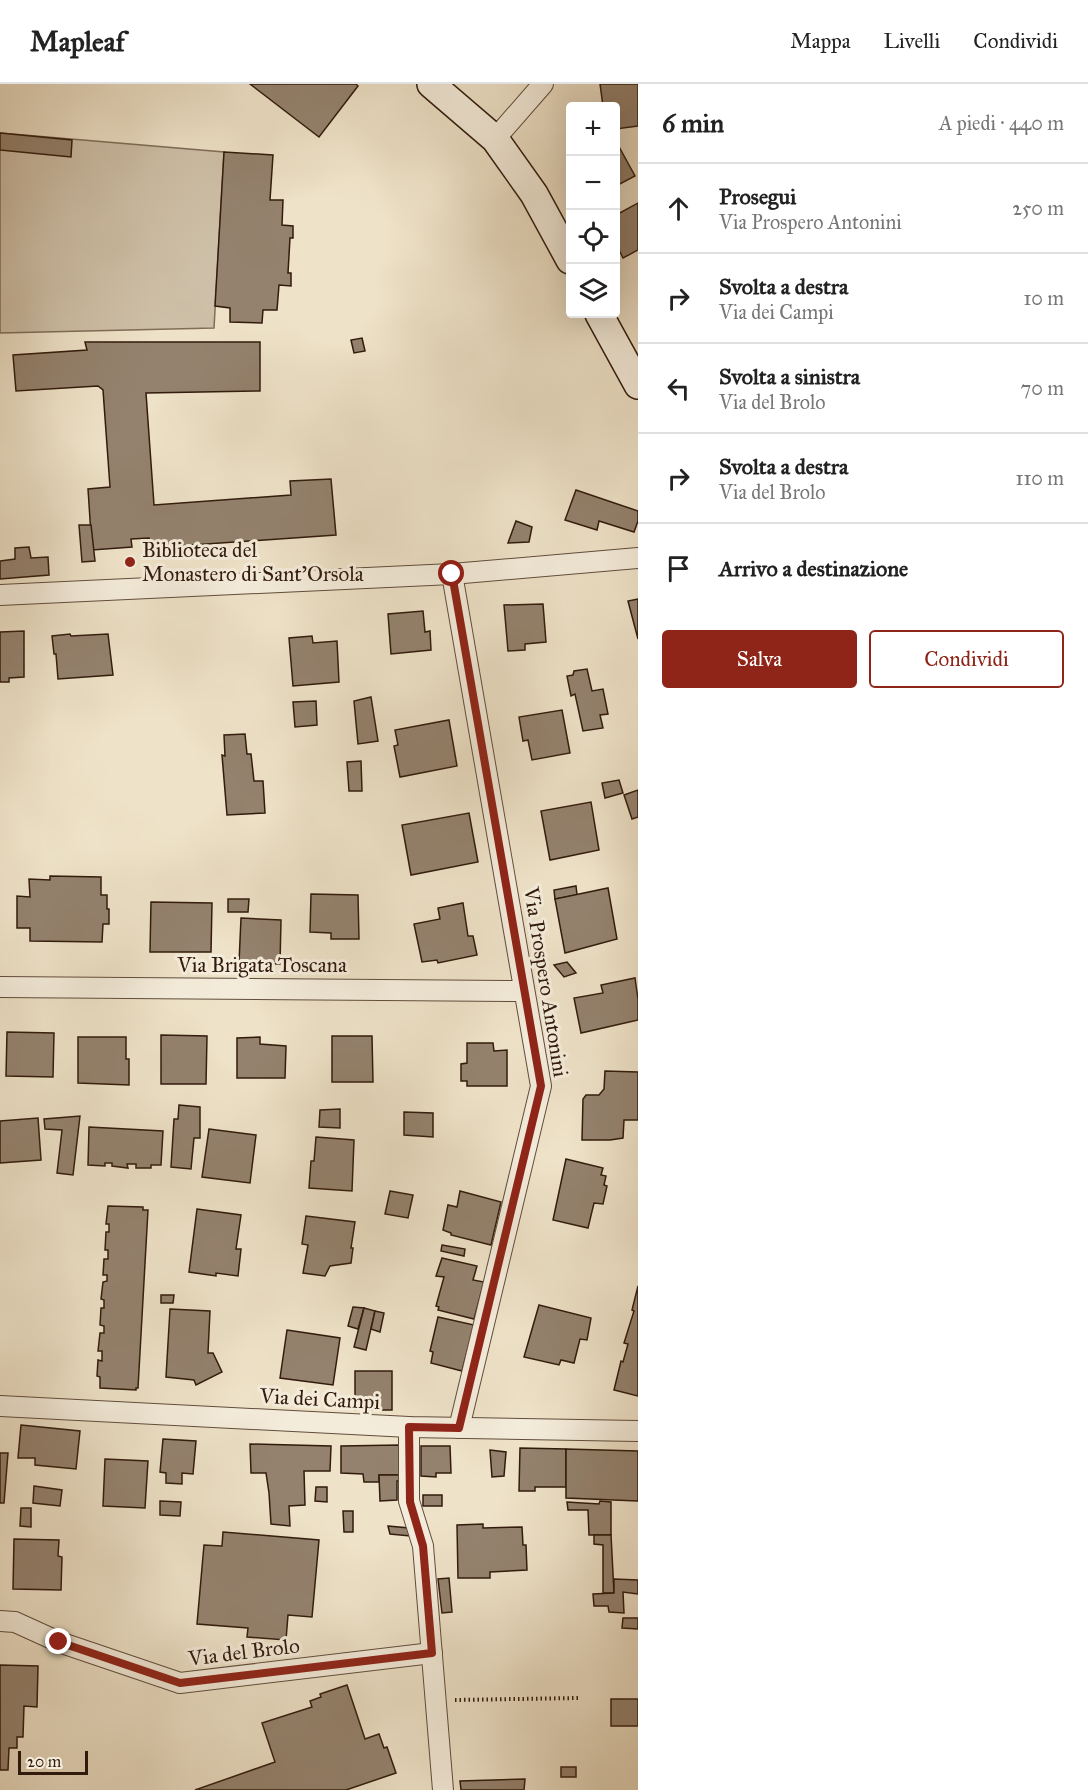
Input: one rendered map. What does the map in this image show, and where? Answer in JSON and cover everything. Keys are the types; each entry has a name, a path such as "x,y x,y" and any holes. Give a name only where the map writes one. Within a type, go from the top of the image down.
{"main road":[{"path":"431,84 495,139 534,194 566,254"},
{"path":"601,318 638,385"}],"street":[{"path":"495,139 542,84"},
{"path":"0,595 452,574 638,558"},
{"name":"Via Prospero Antonini","path":"452,574 541,1086 459,1428"},
{"name":"Via Brigata Toscana","path":"0,987 524,991"},
{"name":"Via dei Campi","path":"0,1406 409,1427 638,1431"},
{"path":"409,1427 410,1502 423,1546 443,1790"},
{"name":"Via del Brolo","path":"0,1621 15,1622 59,1642 180,1683 432,1653"}],"path":[{"path":"436,1701 578,1698"}],"shaded area":[{"path":"0,133 224,152 214,328 0,333"}],"building":[{"path":"250,84 356,84 358,86 319,137"},
{"path":"600,84 638,84 638,126 620,128 620,102 602,102"},
{"path":"0,133 72,140 71,157 0,150"},
{"path":"620,148 635,176 620,184"},
{"path":"224,152 273,155 270,200 283,200 282,225 293,226 288,273 291,273 291,286 279,285 277,310 263,310 262,323 230,322 230,308 215,306"},
{"path":"638,203 638,250 623,258 620,252 620,213"},
{"path":"362,338 365,351 354,353 351,340"},
{"path":"85,342 260,342 260,391 146,393 154,505 291,495 290,481 331,479 336,535 150,548 149,538 131,539 132,547 92,550 88,489 110,487 103,390 98,386 16,391 13,355 87,350"},
{"path":"576,490 638,511 638,521 634,532 599,521 597,530 565,520"},
{"path":"516,521 532,527 529,542 508,543"},
{"path":"79,525 91,525 95,561 82,562"},
{"path":"29,547 31,558 48,557 49,575 0,579 0,561 15,559 15,548"},
{"path":"638,599 638,639 628,601"},
{"path":"543,604 546,642 525,644 525,650 508,651 504,605"},
{"path":"423,611 425,632 430,631 431,650 391,654 388,614"},
{"path":"24,631 24,677 9,678 9,682 0,682 0,632"},
{"path":"70,634 71,636 108,634 113,675 58,679 52,636"},
{"path":"312,636 313,643 337,641 339,682 293,686 289,638"},
{"path":"587,669 592,691 603,689 608,714 600,715 603,728 583,731 575,694 571,696 567,676 573,675 574,671"},
{"path":"371,697 378,741 358,744 354,701"},
{"path":"316,701 317,725 295,727 293,702"},
{"path":"562,710 570,753 532,760 528,740 523,741 519,717"},
{"path":"449,720 457,766 400,777 394,746 398,745 395,730"},
{"path":"245,734 247,754 251,754 254,781 263,781 265,813 227,815 222,755 225,756 224,735"},
{"path":"361,761 362,791 349,791 347,762"},
{"path":"619,780 623,793 605,798 602,783"},
{"path":"638,790 638,817 632,819 624,795"},
{"path":"591,802 599,850 550,860 541,811"},
{"path":"469,813 478,862 411,875 402,825"},
{"path":"50,876 101,877 101,895 107,895 107,909 109,909 109,924 103,924 102,942 30,941 30,928 17,928 17,896 30,897 29,879 50,880"},
{"path":"576,886 577,895 555,899 554,890"},
{"path":"608,888 617,939 565,953 555,899"},
{"path":"311,894 358,895 359,939 331,939 331,933 310,932"},
{"path":"228,899 249,899 248,912 228,912"},
{"path":"151,902 212,903 211,952 150,952"},
{"path":"463,903 468,936 473,936 477,955 438,963 437,960 422,962 414,924 440,919 438,908"},
{"path":"241,918 281,920 280,964 239,963"},
{"path":"567,962 576,973 564,977 554,965"},
{"path":"635,978 638,1020 581,1033 574,998 603,993 601,985"},
{"path":"7,1032 54,1033 53,1077 6,1076"},
{"path":"161,1035 207,1036 206,1084 161,1084"},
{"path":"332,1036 372,1036 373,1082 332,1082"},
{"path":"78,1037 126,1037 129,1085 78,1083"},
{"path":"260,1037 260,1044 286,1046 285,1078 237,1078 237,1038"},
{"path":"467,1043 493,1043 494,1051 507,1050 507,1086 467,1086 467,1081 461,1081 461,1064 467,1063"},
{"path":"605,1071 638,1072 638,1120 624,1120 623,1138 582,1140 583,1099 586,1095 599,1095 604,1089"},
{"path":"179,1105 200,1107 200,1138 194,1138 191,1169 171,1167 174,1119 178,1119"},
{"path":"340,1109 340,1128 319,1127 320,1110"},
{"path":"404,1112 433,1113 433,1137 404,1135"},
{"path":"80,1116 73,1175 57,1173 62,1130 45,1129 44,1119"},
{"path":"38,1118 41,1160 0,1163 0,1121"},
{"path":"89,1127 163,1131 161,1165 136,1168 136,1164 127,1164 128,1168 112,1166 112,1163 105,1163 105,1166 88,1165"},
{"path":"209,1129 256,1135 250,1183 202,1177"},
{"path":"316,1137 354,1140 352,1191 309,1188"},
{"path":"566,1159 603,1168 601,1175 606,1176 604,1185 607,1186 603,1204 594,1203 588,1228 553,1220"},
{"path":"390,1191 413,1195 408,1218 385,1214"},
{"path":"460,1191 501,1202 491,1245 451,1235 443,1230 448,1205 457,1207"},
{"path":"108,1206 143,1207 143,1210 148,1210 138,1388 136,1390 100,1388 100,1377 97,1376 98,1360 102,1361 102,1351 98,1351 100,1333 104,1333 104,1326 100,1325 101,1308 104,1308 104,1300 101,1299 103,1282 107,1281 107,1275 103,1275 104,1259 108,1259 108,1250 105,1250 106,1232 109,1232 109,1224 106,1224"},
{"path":"197,1209 241,1215 236,1249 241,1249 238,1276 189,1272"},
{"path":"306,1216 355,1222 351,1263 330,1266 325,1276 303,1273 308,1245 302,1244"},
{"path":"442,1245 465,1249 464,1256 441,1251"},
{"path":"442,1258 477,1266 473,1280 484,1282 474,1319 438,1310 439,1307 436,1306 444,1277 436,1276"},
{"path":"638,1286 638,1396 614,1390 628,1344 624,1343 634,1311 632,1310"},
{"path":"161,1295 174,1295 173,1303 161,1303"},
{"path":"539,1305 591,1318 587,1340 580,1339 574,1363 561,1360 559,1365 524,1357"},
{"path":"353,1307 364,1308 358,1329 348,1326"},
{"path":"364,1308 375,1311 366,1350 354,1347"},
{"path":"170,1309 210,1311 208,1353 213,1353 222,1372 196,1385 194,1380 166,1377"},
{"path":"375,1311 384,1313 380,1332 371,1329"},
{"path":"438,1317 474,1325 462,1371 431,1363 433,1352 430,1351"},
{"path":"287,1330 340,1338 333,1385 280,1378"},
{"path":"355,1371 392,1371 392,1410 355,1410"},
{"path":"21,1425 80,1431 76,1469 35,1465 35,1458 18,1458"},
{"path":"163,1439 196,1441 193,1474 182,1473 182,1484 166,1483 166,1473 160,1472"},
{"path":"250,1444 331,1446 330,1471 304,1471 305,1505 289,1506 290,1526 271,1524 266,1473 251,1473"},
{"path":"399,1445 399,1475 379,1475 379,1482 364,1482 363,1474 341,1473 341,1446"},
{"path":"421,1446 450,1446 451,1473 436,1473 436,1477 421,1476"},
{"path":"520,1448 566,1449 566,1487 535,1487 535,1491 519,1491"},
{"path":"566,1449 638,1451 638,1501 566,1498"},
{"path":"490,1450 506,1452 504,1476 492,1477"},
{"path":"0,1453 8,1453 4,1503 0,1503"},
{"path":"105,1459 148,1461 145,1508 103,1506"},
{"path":"379,1475 399,1475 397,1500 380,1501"},
{"path":"34,1486 62,1490 60,1506 33,1503"},
{"path":"316,1487 327,1487 327,1502 315,1501"},
{"path":"423,1495 442,1495 442,1506 423,1506"},
{"path":"160,1501 181,1502 180,1516 160,1515"},
{"path":"600,1501 611,1502 611,1535 589,1535 588,1510 568,1510 567,1502 599,1504"},
{"path":"21,1508 31,1508 31,1527 20,1526"},
{"path":"343,1511 353,1511 353,1532 344,1532"},
{"path":"483,1524 483,1528 522,1527 523,1545 526,1545 527,1570 490,1572 490,1578 458,1578 457,1525"},
{"path":"388,1526 409,1528 410,1536 390,1534"},
{"path":"223,1532 319,1540 312,1617 288,1615 286,1640 247,1637 248,1628 197,1624 204,1545 222,1546"},
{"path":"594,1535 611,1535 614,1593 603,1593 603,1545 594,1544"},
{"path":"14,1539 59,1540 58,1556 62,1557 61,1590 13,1589"},
{"path":"449,1578 452,1612 442,1613 438,1579"},
{"path":"614,1579 638,1580 638,1594 623,1592 624,1613 609,1612 608,1606 594,1606 593,1594 614,1593"},
{"path":"623,1618 638,1618 638,1629 622,1628"},
{"path":"0,1665 38,1666 37,1707 24,1706 23,1737 17,1737 17,1748 9,1748 8,1770 0,1770"},
{"path":"347,1685 365,1739 379,1734 384,1748 387,1747 396,1773 346,1790 195,1790 275,1762 262,1723 312,1707 310,1701 321,1697 320,1694"},
{"path":"611,1699 638,1699 638,1726 611,1726"},
{"path":"561,1767 576,1767 576,1777 561,1777"},
{"path":"525,1779 524,1790 461,1790 460,1781"}],"place":[{"name":"Biblioteca del Monastero di Sant'Orsola","path":"130,562"}],"route":[{"path":"59,1642 180,1683 432,1653 423,1546 410,1502 409,1427 459,1428 541,1086 452,574"}]}
